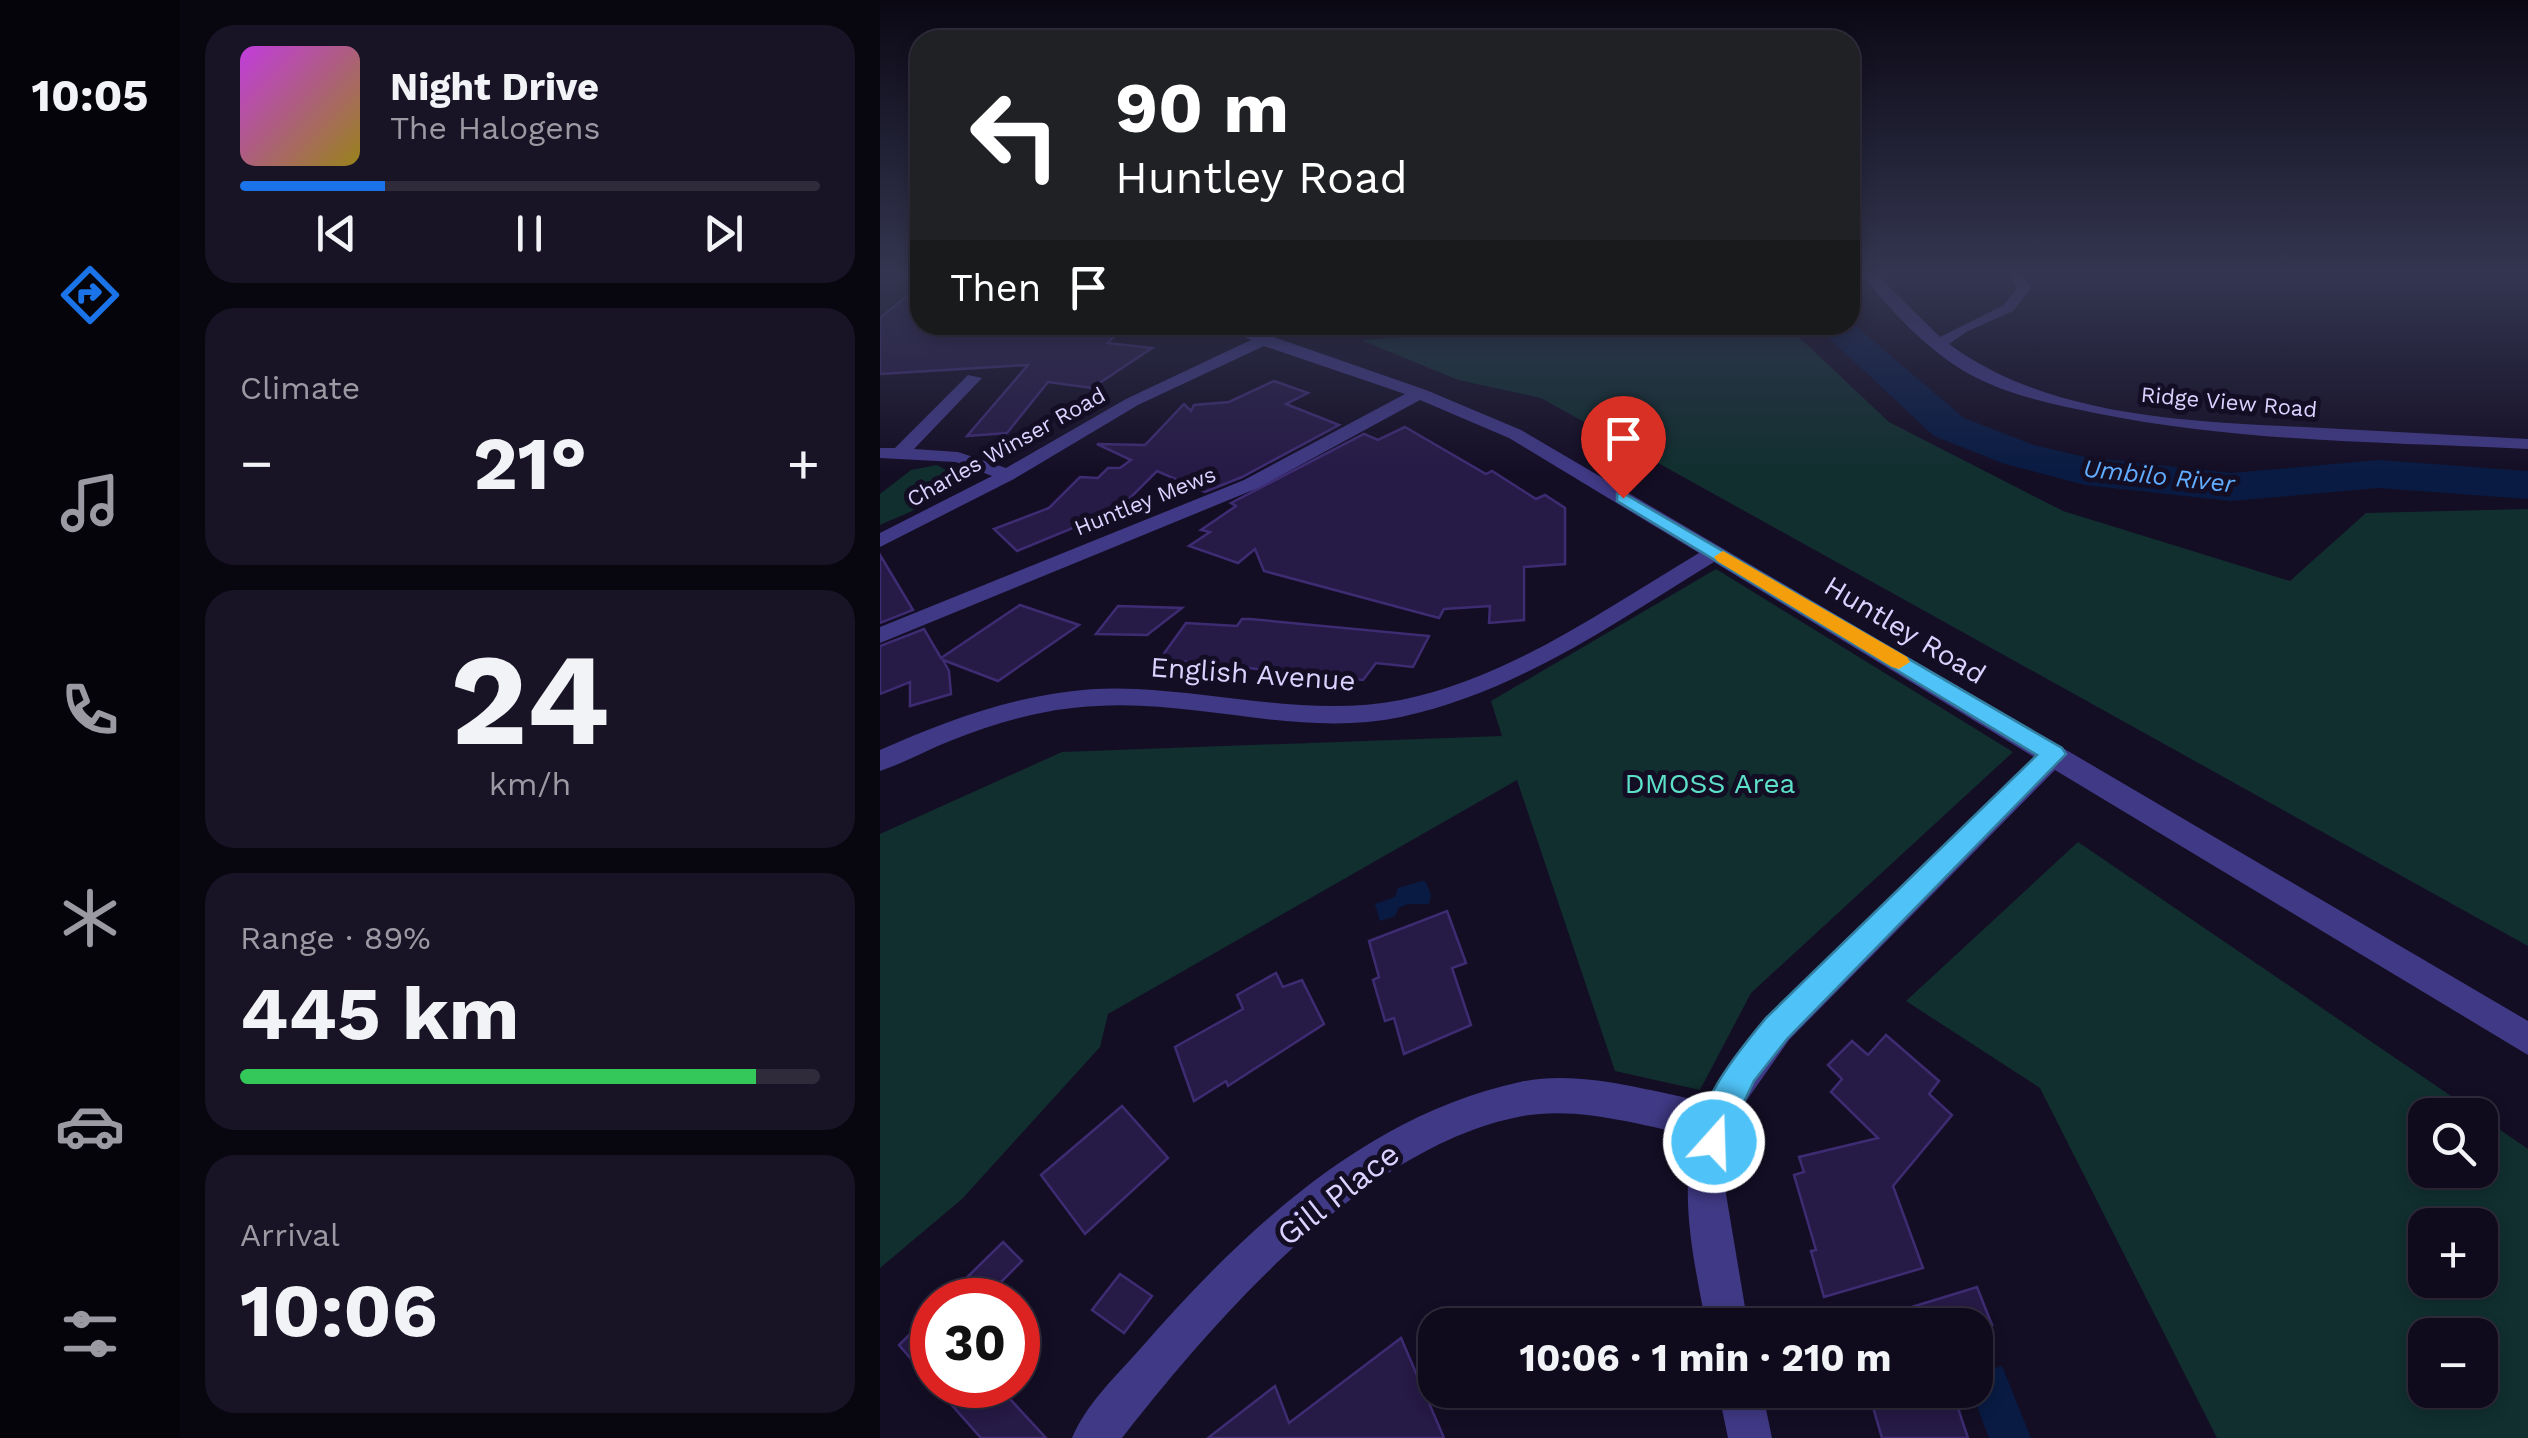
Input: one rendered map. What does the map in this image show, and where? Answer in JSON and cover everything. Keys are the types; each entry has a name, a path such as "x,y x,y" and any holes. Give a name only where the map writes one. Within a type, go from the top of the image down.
{"street":[{"name":"Huntley Road","path":"1258,339 1420,393 1515,434 2528,1039"},
{"name":"Ridge View Road","path":"1935,339 1977,372 2018,389 2135,417 2241,429 2528,444"},
{"path":"1941,344 1946,339"},
{"name":"Charles Winser Road","path":"880,542 1007,475 1132,402 1262,341"},
{"path":"902,452 974,378"},
{"name":"Huntley Mews","path":"880,636 1251,484 1420,393"},
{"path":"880,453 958,457 1007,475"},
{"name":"English Avenue","path":"880,761 979,718 1059,700 1132,696 1336,713 1426,702 1491,680 1531,660 1716,552"},
{"path":"1724,1308 1708,1214 1717,1122 1743,1070 1777,1028 2054,754"},
{"name":"Gill Place","path":"1094,1438 1202,1311 1258,1257 1335,1189 1407,1141 1468,1113 1524,1098 1578,1099 1717,1122"},
{"path":"1744,1408 1750,1438"}],"green space":[{"path":"1801,339 1889,422 2063,511 2290,581 2366,513 2528,509 2528,946 1541,398 1458,380 1361,340"},
{"path":"937,465 949,472 939,492 922,506 880,525 880,494 911,470"},
{"name":"DMOSS Area","path":"1716,569 2013,752 1751,993 1700,1090 1615,1071 1517,780 1108,1014 1100,1047 962,1199 880,1268 880,834 1062,752 1502,736 1491,701"},
{"path":"2078,842 2454,1098 2408,1098 2408,1188 2498,1188 2498,1128 2528,1149 2528,1438 2217,1438 2040,1088 1906,1001"}],"water":[{"path":"1426,882 1431,895 1429,904 1408,904 1398,908 1395,916 1380,921 1375,904 1395,897 1398,888"},
{"path":"2002,1366 2031,1438 1989,1438 1978,1408 1993,1408 1993,1369"}],"building":[{"path":"880,339 1111,339 1108,343 1152,348 1092,388 1048,382 1007,433 967,436 1028,365 880,374"},
{"path":"1274,381 1308,393 1286,404 1339,425 1242,477 1205,492 1157,471 1119,509 1017,551 994,529 1049,508 1080,477 1098,478 1108,468 1120,468 1131,460 1097,444 1145,445 1184,404 1191,411 1194,405 1229,402"},
{"path":"1405,427 1486,474 1492,471 1536,499 1545,495 1565,508 1565,564 1524,567 1524,620 1489,623 1490,606 1444,609 1439,618 1264,571 1255,549 1238,563 1189,546 1210,532 1201,530 1236,506 1231,503 1364,434 1378,440"},
{"path":"880,555 913,610 880,623"},
{"path":"1020,605 1079,625 998,681 943,660 949,671 951,694 910,706 910,682 880,694 880,646 924,629 941,658"},
{"path":"1118,606 1182,608 1147,635 1096,634"},
{"path":"1242,619 1429,636 1413,667 1376,663 1363,680 1160,659 1186,623 1237,626"},
{"path":"1447,911 1466,963 1452,968 1471,1025 1404,1054 1394,1018 1385,1021 1373,980 1379,977 1369,941"},
{"path":"1276,973 1283,987 1302,980 1324,1024 1228,1086 1226,1081 1194,1101 1175,1047 1243,1009 1237,995"},
{"path":"1886,1035 1939,1081 1929,1094 1952,1115 1893,1186 1923,1268 1824,1297 1811,1251 1816,1250 1794,1175 1804,1172 1799,1157 1878,1138 1831,1092 1842,1079 1828,1065 1852,1041 1868,1055"},
{"path":"1122,1106 1168,1158 1085,1234 1041,1175"},
{"path":"1003,1242 1022,1261 1005,1278 966,1278"},
{"path":"1120,1274 1152,1296 1124,1333 1092,1310"},
{"path":"1977,1287 1985,1308 1909,1308"},
{"path":"910,1334 910,1358 899,1345"},
{"path":"1401,1338 1418,1378 1418,1408 1431,1408 1444,1438 1208,1438 1275,1386 1289,1423"},
{"path":"954,1408 1018,1408 1046,1438 981,1438"},
{"path":"1873,1408 1958,1408 1968,1438 1882,1438"}],"waterway":[{"name":"Umbilo River","path":"1849,339 1949,427 2018,454 2085,471 2231,487 2378,474 2528,485"}],"slow traffic":[{"path":"1723,557 1899,662"}],"route":[{"path":"1623,498 2054,754 1777,1028 1743,1070 1717,1122 1714,1142"}]}
